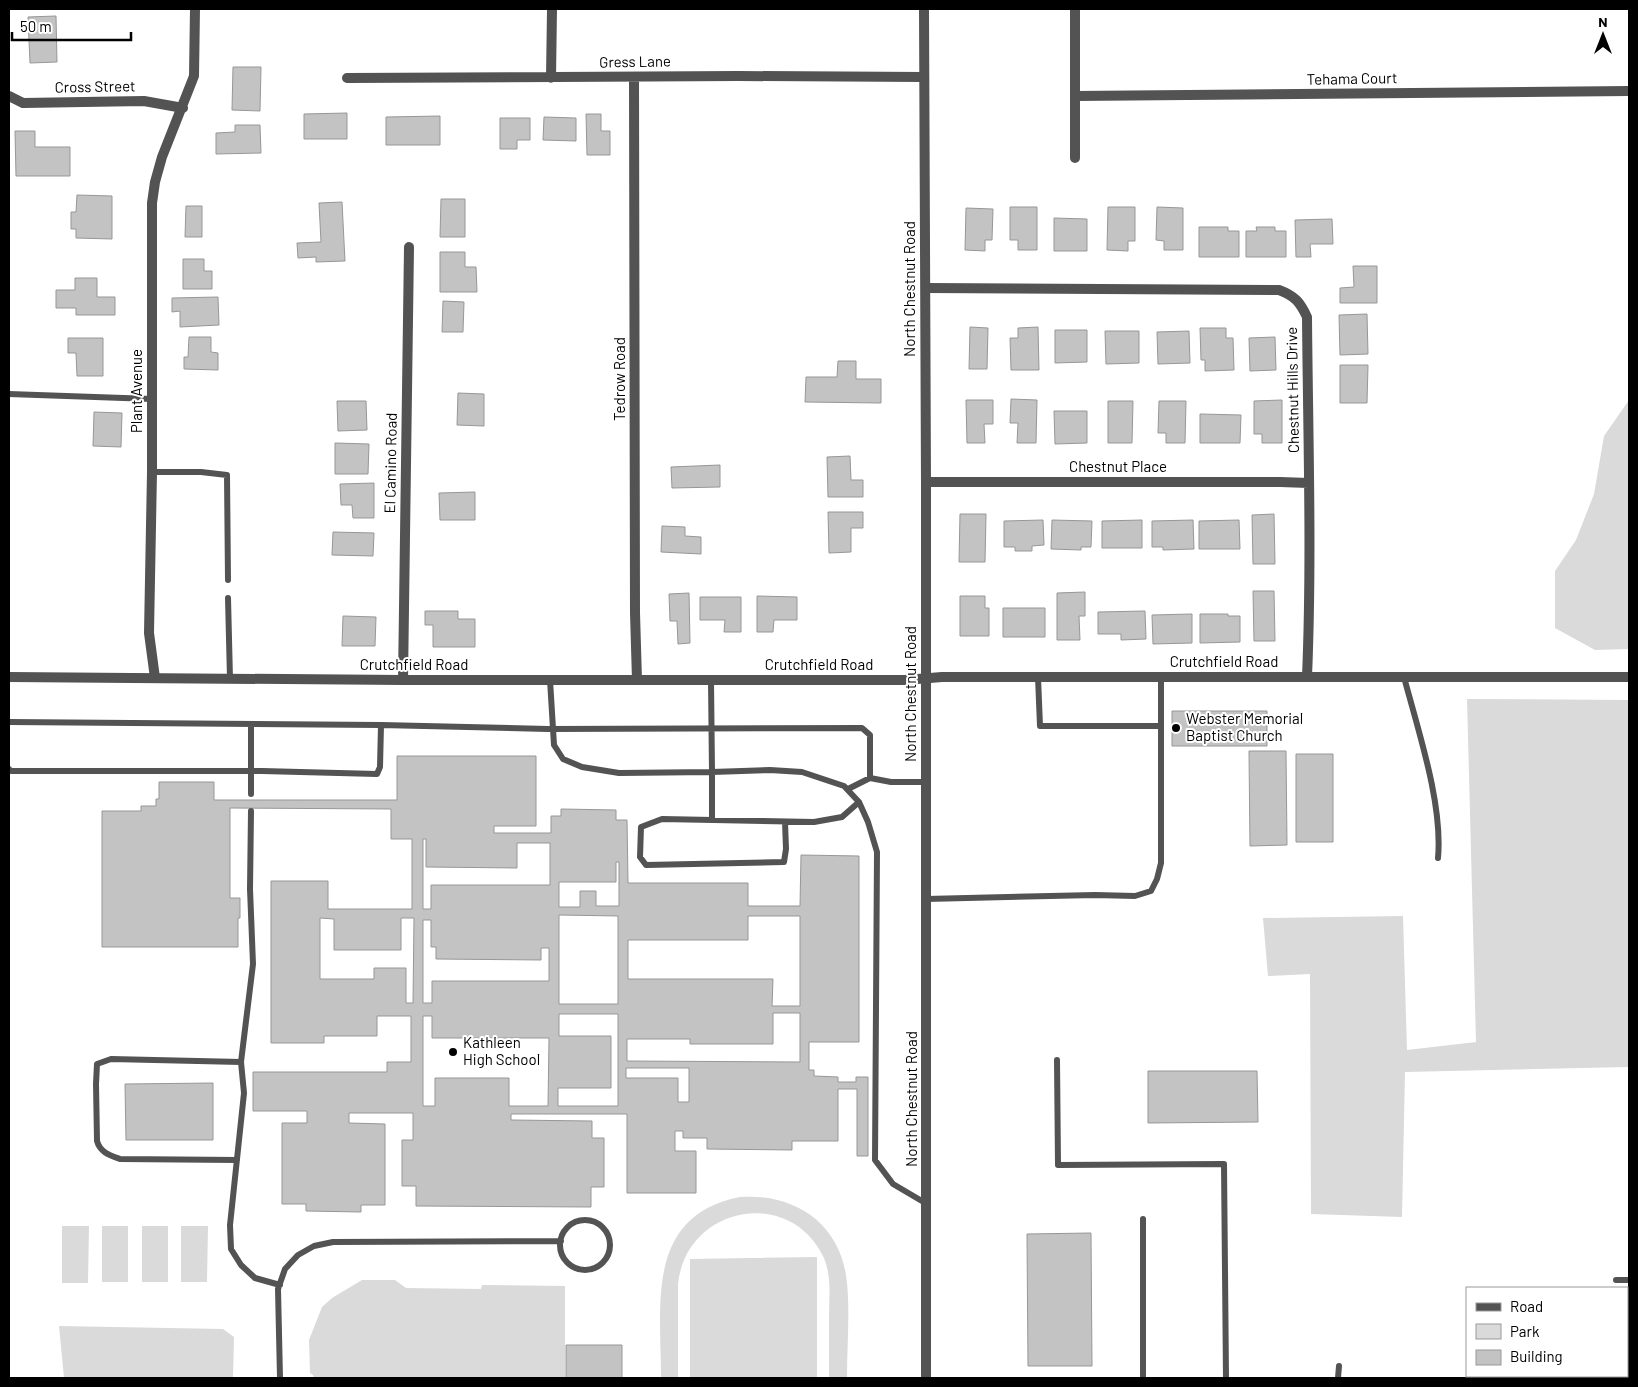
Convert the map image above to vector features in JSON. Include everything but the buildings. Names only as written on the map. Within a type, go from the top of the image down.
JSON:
[{"type":"street","name":"Plant Avenue","points":[[155,678],[149,633],[152,472],[152,203],[155,182],[162,157],[183,108],[194,76],[195,9]]},
{"type":"street","points":[[551,78],[552,9]]},
{"type":"street","name":"North Chestnut Road","points":[[924,9],[926,288],[926,1378]]},
{"type":"street","points":[[1075,9],[1075,158]]},
{"type":"street","name":"Tedrow Road","points":[[634,77],[635,593],[637,680]]},
{"type":"street","name":"Gress Lane","points":[[347,78],[924,77]]},
{"type":"street","name":"Tehama Court","points":[[1075,96],[1629,91]]},
{"type":"street","name":"Cross Street","points":[[9,96],[23,103],[144,101],[183,108]]},
{"type":"street","name":"El Camino Road","points":[[403,680],[409,247]]},
{"type":"street","name":"Chestnut Hills Drive","points":[[926,288],[1280,290],[1291,294],[1300,302],[1307,317],[1309,483],[1309,633],[1307,677]]},
{"type":"street","name":"Chestnut Place","points":[[926,482],[1309,483]]},
{"type":"street","name":"Crutchfield Road","points":[[9,677],[403,680],[711,680],[942,677],[1629,678]]},
{"type":"lane","points":[[9,394],[152,399]]},
{"type":"lane","points":[[152,472],[201,472],[226,475],[228,580]]},
{"type":"lane","points":[[228,598],[230,678]]},
{"type":"lane","points":[[1038,677],[1040,726],[1160,726]]},
{"type":"lane","points":[[926,899],[1095,895],[1135,896],[1151,891],[1157,879],[1161,863],[1160,677]]},
{"type":"lane","points":[[1404,677],[1434,799],[1439,842],[1438,858]]},
{"type":"lane","points":[[550,680],[554,745],[563,758],[582,768],[619,773],[770,770],[802,772],[848,789],[859,802],[868,822],[877,852],[875,1160],[893,1184],[927,1204]]},
{"type":"lane","points":[[711,680],[712,819]]},
{"type":"lane","points":[[9,722],[381,725],[553,729],[862,728],[870,735],[870,778]]},
{"type":"lane","points":[[250,724],[252,794]]},
{"type":"lane","points":[[9,769],[11,771],[252,771],[377,774],[380,768],[381,725]]},
{"type":"lane","points":[[848,789],[870,778],[891,782],[926,782]]},
{"type":"lane","points":[[785,822],[786,849],[784,862],[646,865],[640,857],[641,827],[662,819],[814,822],[842,817],[859,802]]},
{"type":"lane","points":[[252,811],[250,889],[253,964],[240,1062],[244,1092],[230,1225],[231,1249],[240,1265],[256,1278],[280,1285]]},
{"type":"lane","points":[[237,1160],[120,1159],[108,1154],[99,1148],[96,1141],[96,1084],[98,1064],[111,1059],[240,1062]]},
{"type":"lane","points":[[1057,1060],[1058,1165],[1224,1164],[1226,1378]]},
{"type":"lane","points":[[1142,1219],[1143,1378]]},
{"type":"lane","points":[[588,1221],[596,1223],[607,1234],[609,1250],[601,1264],[586,1270],[578,1269],[571,1266],[565,1260],[561,1253],[561,1241],[566,1229],[572,1224],[588,1221]]},
{"type":"lane","points":[[280,1378],[278,1289],[285,1269],[298,1255],[314,1246],[333,1242],[561,1241]]},
{"type":"lane","points":[[1616,1280],[1629,1280]]},
{"type":"lane","points":[[1338,1378],[1339,1366]]},
{"type":"green space","points":[[1629,400],[1629,649],[1595,650],[1555,628],[1555,571],[1576,540],[1594,494],[1604,436]]},
{"type":"green space","points":[[1467,699],[1629,700],[1629,1067],[1405,1072],[1402,1217],[1311,1214],[1310,974],[1268,976],[1263,918],[1403,916],[1407,1050],[1476,1042]]},
{"type":"green space","points":[[740,1197],[760,1197],[797,1207],[813,1217],[826,1229],[836,1245],[843,1262],[848,1295],[847,1378],[829,1378],[829,1286],[828,1271],[823,1256],[807,1234],[787,1220],[764,1214],[740,1215],[718,1223],[699,1237],[685,1258],[678,1284],[678,1378],[661,1378],[661,1293],[665,1267],[673,1243],[688,1223],[709,1207]]},
{"type":"green space","points":[[62,1226],[89,1226],[88,1283],[62,1283]]},
{"type":"green space","points":[[102,1226],[128,1226],[128,1282],[102,1282]]},
{"type":"green space","points":[[142,1226],[168,1226],[168,1282],[142,1282]]},
{"type":"green space","points":[[181,1226],[208,1226],[207,1282],[181,1282]]},
{"type":"green space","points":[[817,1257],[817,1378],[690,1378],[690,1259]]},
{"type":"green space","points":[[362,1280],[395,1280],[406,1288],[481,1289],[482,1285],[565,1286],[565,1378],[314,1378],[310,1373],[309,1340],[322,1307],[332,1298]]},
{"type":"green space","points":[[59,1326],[223,1329],[234,1337],[233,1378],[64,1378]]},
{"type":"place","name":"Webster Memorial Baptist Church","points":[[1176,728]]},
{"type":"place","name":"Kathleen High School","points":[[453,1052]]}]
